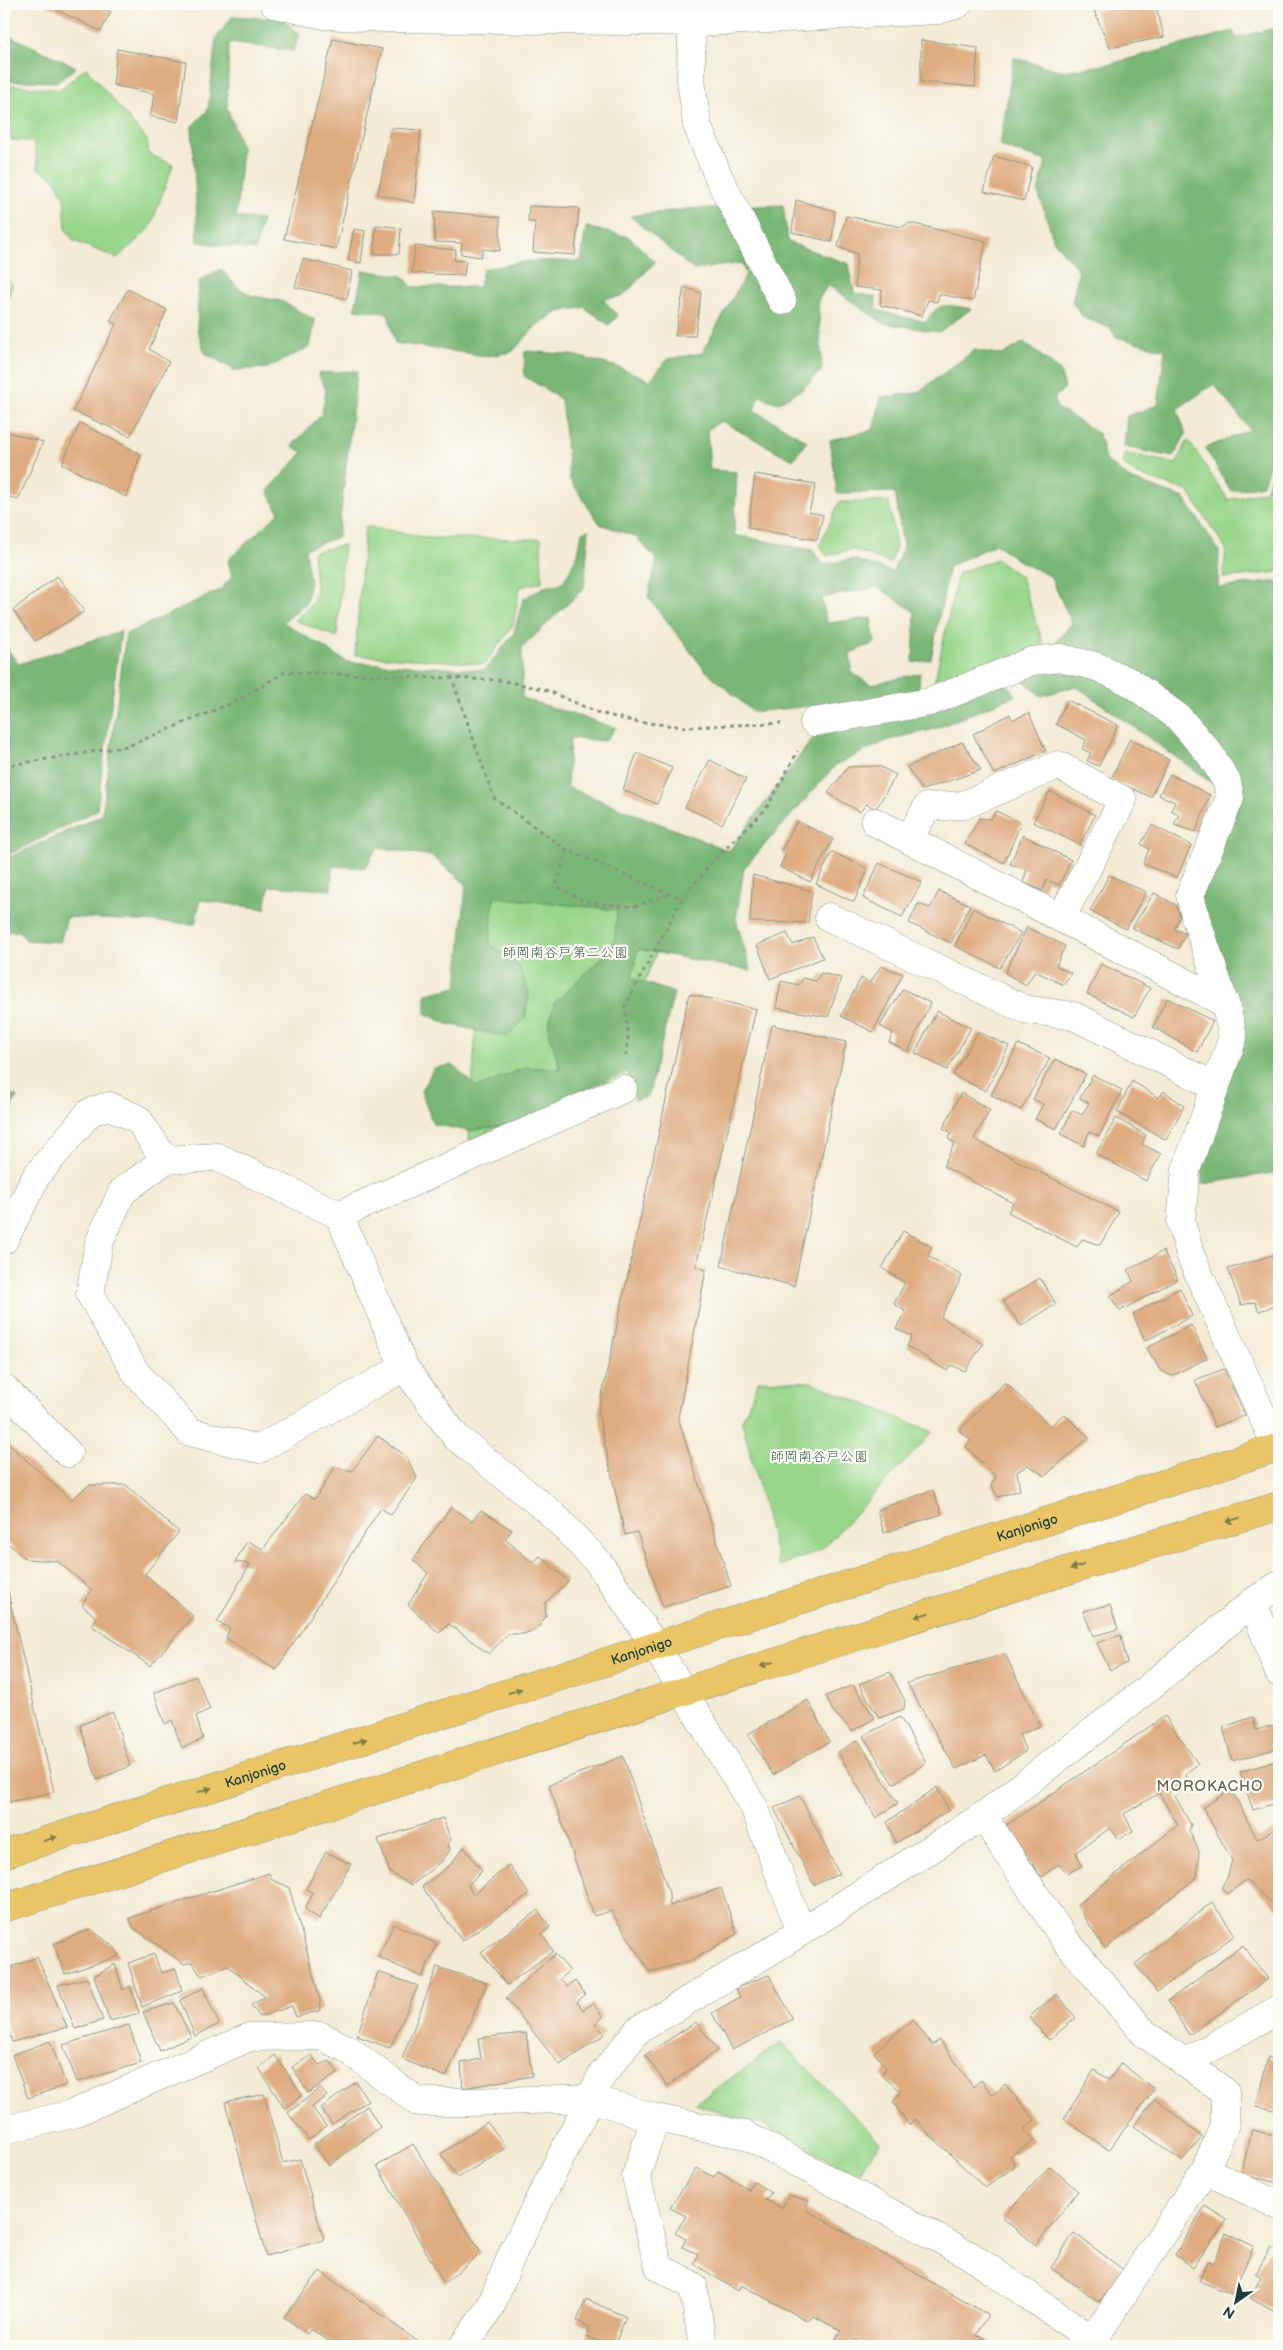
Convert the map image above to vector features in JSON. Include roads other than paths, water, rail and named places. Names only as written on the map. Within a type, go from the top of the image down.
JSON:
[{"type":"main road","name":"Kanjonigo","points":[[4,1854],[1278,1447]]},
{"type":"main road","points":[[4,1908],[369,1794],[681,1691],[1045,1576],[1279,1506]]},
{"type":"street","points":[[274,4],[324,15],[375,18],[705,16],[938,10],[958,4]]},
{"type":"street","points":[[705,16],[691,80],[697,125],[723,186],[782,300]]},
{"type":"street","points":[[814,722],[930,702],[1032,661],[1060,658],[1095,666],[1130,682],[1178,716],[1210,754],[1227,782],[1230,798],[1190,895],[1196,919],[1225,1003],[1233,1037],[1186,1170],[1180,1222],[1190,1257],[1278,1447]]},
{"type":"street","points":[[909,839],[927,807],[964,805],[1058,765],[1123,800],[1061,918]]},
{"type":"street","points":[[875,822],[1225,1003]]},
{"type":"street","points":[[829,917],[1024,1009],[1074,1016],[1215,1086]]},
{"type":"street","points":[[338,1215],[623,1089]]},
{"type":"street","points":[[4,1240],[37,1175],[90,1112],[109,1106],[138,1119],[165,1160]]},
{"type":"street","points":[[404,1368],[259,1449],[190,1432],[136,1373],[90,1294],[99,1243],[122,1192],[165,1160],[217,1157],[338,1215],[404,1368],[456,1437],[551,1513],[599,1564],[656,1647],[681,1691],[755,1809],[801,1932]]},
{"type":"street","points":[[4,1388],[68,1453]]},
{"type":"street","points":[[463,2346],[490,2308],[514,2250],[602,2075],[638,2030],[801,1932],[983,1816],[1123,1708],[1253,1602],[1279,1585]]},
{"type":"street","points":[[1253,1602],[1279,1673]]},
{"type":"street","points":[[4,2130],[72,2114],[250,2037],[321,2036],[349,2050],[418,2102],[590,2098],[655,2118],[746,2135],[971,2256],[1094,2343],[1206,2170],[1225,2124],[1225,2092],[1144,2033],[1065,1940],[983,1816]]},
{"type":"street","points":[[1184,2063],[1279,2008]]},
{"type":"street","points":[[655,2118],[636,2176],[659,2267],[693,2286],[703,2346]]},
{"type":"street","points":[[1206,2170],[1279,2206]]},
{"type":"district","name":"MOROKACHO","points":[[1210,1786]]},
{"type":"park label","name":"師岡南谷戸第二公園","points":[[565,952]]},
{"type":"park label","name":"師岡南谷戸公園","points":[[819,1456]]}]
